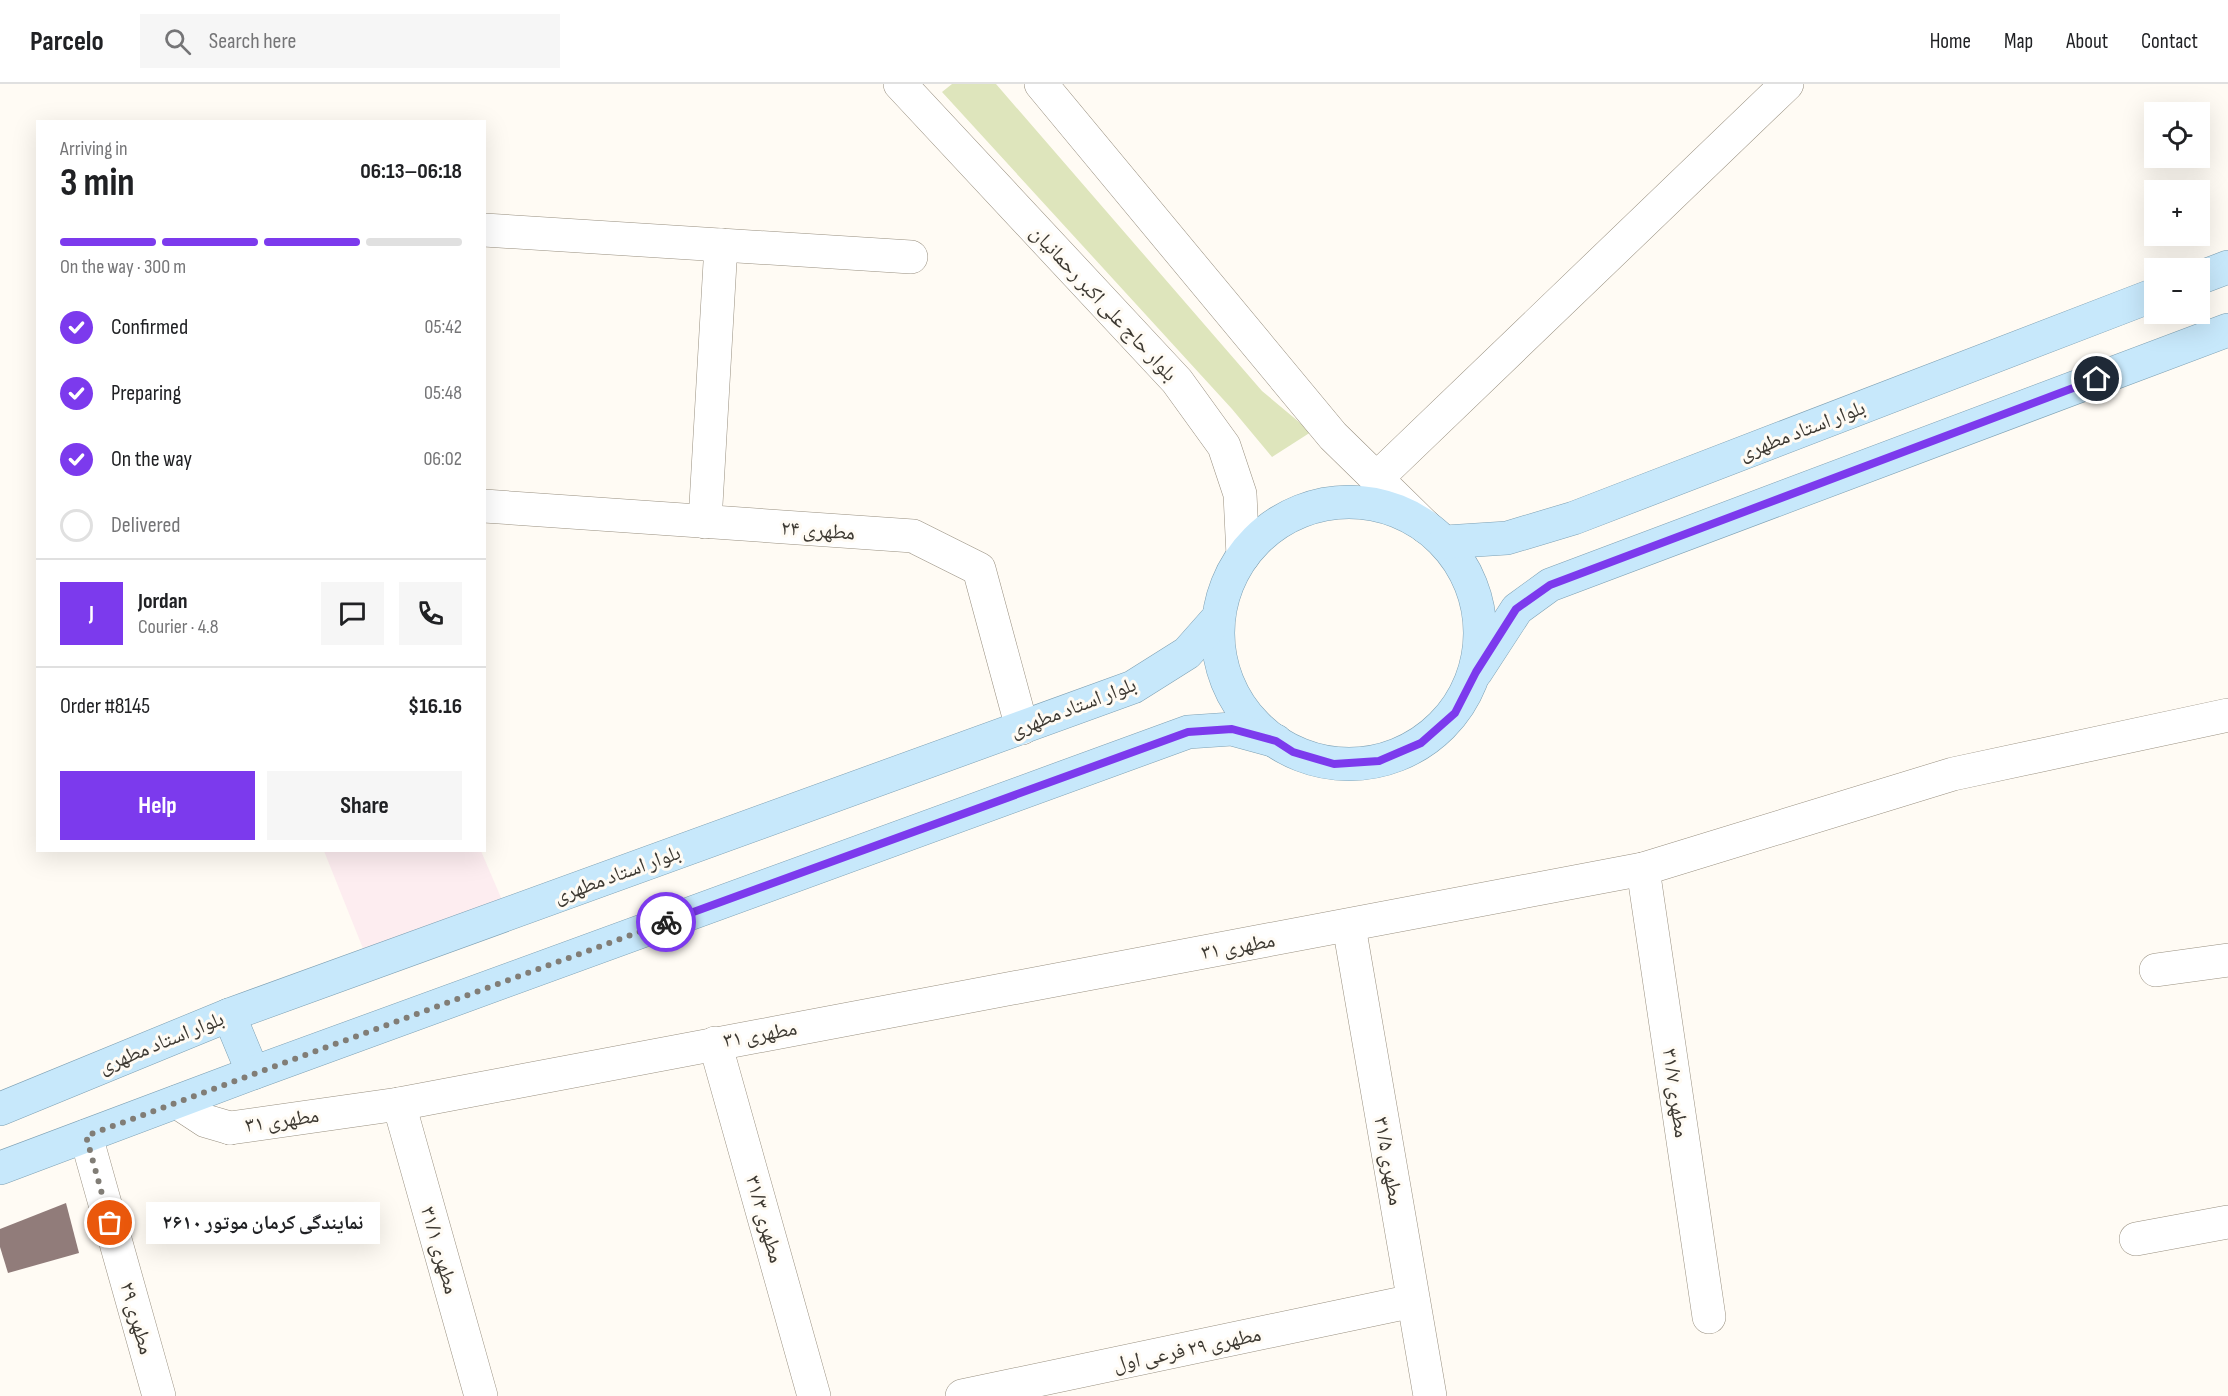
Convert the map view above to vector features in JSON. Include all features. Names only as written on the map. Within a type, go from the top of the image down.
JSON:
[{"type":"main road","points":[[2210,274],[2228,267]]},
{"type":"main road","name":"بلوار استاد مطهری","points":[[1435,534],[1507,538],[1574,518],[2144,299]]},
{"type":"main road","points":[[1476,672],[1482,627],[1472,583],[1435,534],[1412,516],[1372,502],[1330,502],[1290,515],[1256,539],[1231,573],[1218,618],[1218,656],[1232,695],[1258,728],[1293,752],[1334,764],[1379,761],[1421,743],[1455,713],[1476,672],[1516,609],[1550,585],[2228,330]]},
{"type":"main road","name":"بلوار استاد مطهری","points":[[0,1109],[229,1015],[1133,687],[1187,653],[1218,618]]},
{"type":"main road","points":[[0,1168],[253,1073],[1188,732],[1232,729],[1276,741]]},
{"type":"main road","points":[[229,1015],[253,1073]]},
{"type":"street","name":"بلوار حاج علی اکبر رحمانیان","points":[[900,84],[1184,391],[1224,446],[1240,494],[1243,556]]},
{"type":"street","points":[[1041,84],[1333,436],[1435,534]]},
{"type":"street","points":[[1377,478],[1782,85]]},
{"type":"street","points":[[486,230],[911,257]]},
{"type":"street","points":[[705,522],[722,245]]},
{"type":"street","name":"مطهری ۲۴","points":[[486,506],[913,536],[979,568],[1022,728]]},
{"type":"street","name":"مطهری ۳۱","points":[[177,1102],[206,1121],[230,1128],[399,1104],[1349,926],[1643,868],[1953,774],[2228,715]]},
{"type":"street","name":"مطهری ۳۱/۷","points":[[1643,868],[1709,1317]]},
{"type":"street","name":"مطهری ۳۱/۵","points":[[1349,926],[1430,1396]]},
{"type":"street","points":[[2156,970],[2228,960]]},
{"type":"street","name":"مطهری ۳۱/۳","points":[[715,1043],[814,1396]]},
{"type":"street","name":"مطهری ۳۱/۱","points":[[399,1104],[481,1396]]},
{"type":"street","name":"مطهری ۲۹","points":[[86,1136],[159,1396]]},
{"type":"street","points":[[2136,1239],[2228,1222]]},
{"type":"street","name":"مطهری ۲۹ فرعی اول","points":[[962,1396],[1413,1301]]},
{"type":"shaded area","points":[[324,852],[481,852],[502,900],[364,951]]},
{"type":"green space","points":[[952,84],[996,84],[1262,391],[1311,432],[1272,457],[1232,409],[942,92]]},
{"type":"building","points":[[66,1203],[79,1253],[8,1273],[0,1247],[0,1229]]},
{"type":"way so far","points":[[110,1223],[86,1136],[666,922]]},
{"type":"place","name":"نمایندگی کرمان موتور ۲۶۱۰","points":[[110,1223]]},
{"type":"route","points":[[666,922],[1188,732],[1232,729],[1276,741],[1293,752],[1334,764],[1379,761],[1421,743],[1455,713],[1476,672],[1516,609],[1550,585],[2097,379]]}]
